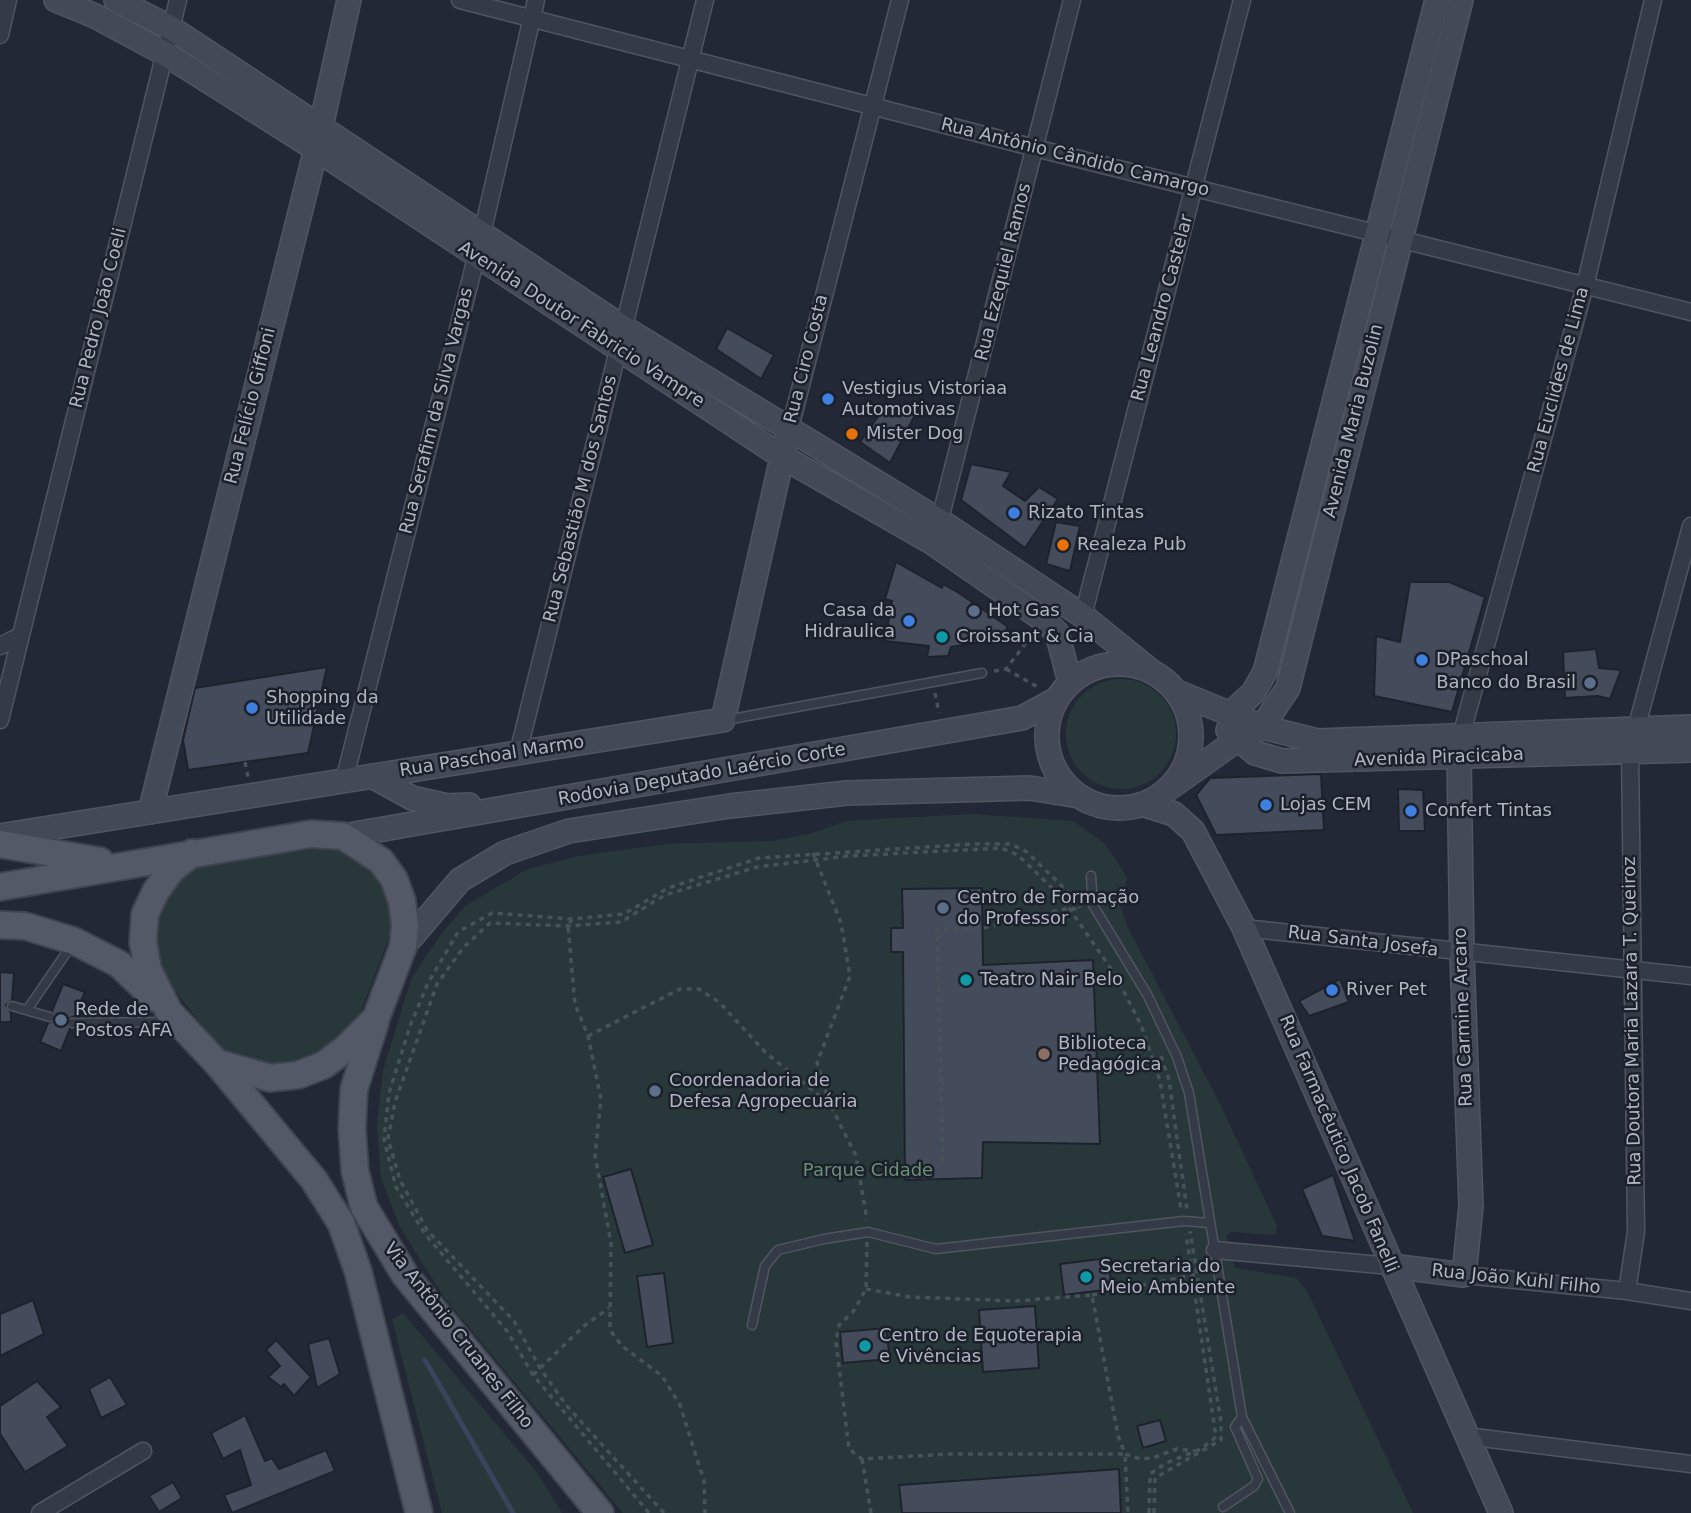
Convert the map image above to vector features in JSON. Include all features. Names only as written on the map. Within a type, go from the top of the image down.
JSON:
[{"type":"main road","name":"Avenida Doutor Fabricio Vampre","points":[[56,0],[95,16],[164,53],[316,149],[479,245]]},
{"type":"main road","name":"Avenida Doutor Fabricio Vampre","points":[[116,0],[171,28],[321,126],[479,245],[621,340],[781,456],[933,543],[1044,620],[1057,633],[1064,691]]},
{"type":"main road","name":"Rua Felício Giffoni","points":[[150,812],[316,149],[349,0]]},
{"type":"main road","name":"Avenida Maria Buzolin","points":[[1168,789],[1237,740],[1262,727],[1288,688],[1389,237],[1437,0]]},
{"type":"main road","name":"Avenida Maria Buzolin","points":[[1231,713],[1253,693],[1265,672],[1389,237],[1461,0]]},
{"type":"main road","name":"Avenida Doutor Fabricio Vampre","points":[[621,340],[789,432],[940,521],[1083,616],[1151,671]]},
{"type":"main road","name":"Rua Ciro Costa","points":[[723,720],[781,456],[789,432]]},
{"type":"main road","points":[[1109,664],[1130,664],[1151,671],[1177,692],[1187,710],[1192,731],[1190,752],[1182,772],[1168,789],[1142,804],[1121,808],[1099,805],[1079,796],[1063,781],[1052,762],[1047,741],[1049,719],[1064,691],[1088,670],[1109,664]]},
{"type":"main road","name":"Rodovia Deputado Laércio Corte","points":[[343,836],[1022,718],[1064,691]]},
{"type":"main road","name":"Avenida Piracicaba","points":[[1177,692],[1262,727],[1292,737],[1318,741],[1460,747],[1691,750]]},
{"type":"main road","name":"Avenida Piracicaba","points":[[1208,706],[1237,740],[1255,753],[1282,761],[1460,747],[1637,728],[1691,727]]},
{"type":"main road","name":"Rua Paschoal Marmo","points":[[0,836],[723,720]]},
{"type":"main road","name":"Rua Carmine Arcaro","points":[[1460,747],[1462,954],[1471,1206],[1464,1275]]},
{"type":"main road","points":[[372,776],[412,798],[447,806],[556,801]]},
{"type":"main road","name":"Rodovia Deputado Laércio Corte","points":[[403,947],[460,880],[505,853],[569,831],[730,806],[847,793],[1030,788],[1079,796]]},
{"type":"main road","name":"Rua Farmacêutico Jacob Fanelli","points":[[1142,804],[1174,814],[1193,831],[1244,928],[1501,1513]]},
{"type":"main road","points":[[0,887],[311,834],[343,836],[382,861],[394,879],[402,901],[405,925],[403,947]]},
{"type":"main road","points":[[0,844],[66,858],[130,864]]},
{"type":"main road","points":[[174,1017],[148,970],[143,942],[145,914],[171,870],[192,853]]},
{"type":"main road","points":[[0,925],[25,926],[74,942],[119,964],[174,1017]]},
{"type":"main road","name":"Via Antônio Cruanes Filho","points":[[403,947],[376,1018],[354,1089],[353,1143],[364,1207],[405,1275],[600,1513]]},
{"type":"main road","name":"Via Antônio Cruanes Filho","points":[[174,1017],[217,1063],[314,1180],[341,1223],[358,1271],[419,1513]]},
{"type":"main road","points":[[217,1063],[270,1078],[298,1075],[324,1065],[345,1049],[376,1018]]},
{"type":"main road","name":"Rua João Kuhl Filho","points":[[1391,1266],[1464,1275]]},
{"type":"street","points":[[0,35],[8,0]]},
{"type":"street","name":"Rua Pedro João Coeli","points":[[0,720],[178,0]]},
{"type":"street","name":"Rua Antônio Cândido Camargo","points":[[460,0],[1194,189],[1691,312]]},
{"type":"street","name":"Rua Serafim da Silva Vargas","points":[[344,781],[479,245],[536,0]]},
{"type":"street","name":"Rua Sebastião M dos Santos","points":[[518,753],[705,0]]},
{"type":"street","name":"Rua Ciro Costa","points":[[789,432],[900,0]]},
{"type":"street","name":"Rua Ezequiel Ramos","points":[[933,543],[1072,0]]},
{"type":"street","name":"Rua Leandro Castelar","points":[[1083,616],[1242,0]]},
{"type":"street","name":"Rua Euclides de Lima","points":[[1460,747],[1585,286],[1653,0]]},
{"type":"street","name":"Rua Doutora Maria Lazara T. Queiroz","points":[[1627,1291],[1636,1232],[1630,751],[1691,526]]},
{"type":"street","points":[[0,646],[20,636]]},
{"type":"street","name":"Rua Santa Josefa","points":[[1244,928],[1462,954],[1691,976]]},
{"type":"street","name":"Rua João Kuhl Filho","points":[[1215,1250],[1391,1266]]},
{"type":"street","name":"Rua João Kuhl Filho","points":[[1464,1275],[1627,1291],[1691,1301]]},
{"type":"street","points":[[1466,1436],[1691,1464]]},
{"type":"street","points":[[40,1513],[143,1451]]},
{"type":"lane","name":"Rua Paschoal Marmo","points":[[723,720],[982,673]]},
{"type":"lane","points":[[1091,876],[1093,905],[1148,996],[1177,1057],[1189,1093],[1242,1417],[1290,1513]]},
{"type":"lane","points":[[27,1010],[74,942]]},
{"type":"lane","points":[[12,1006],[50,1017]]},
{"type":"lane","points":[[72,1023],[174,1017]]},
{"type":"lane","points":[[752,1325],[765,1266],[778,1250],[867,1232],[936,1249],[1186,1221],[1209,1223]]},
{"type":"lane","points":[[1223,1507],[1254,1486],[1258,1479],[1236,1427],[1242,1417]]},
{"type":"path","points":[[1006,669],[1044,620]]},
{"type":"path","points":[[982,673],[1006,669],[1064,691]]},
{"type":"path","points":[[933,680],[942,730]]},
{"type":"path","points":[[649,1513],[533,1375],[507,1331],[425,1234],[396,1187],[384,1139],[389,1094],[410,1026],[428,983],[458,932],[492,913],[572,919],[624,914],[668,888],[759,858],[1012,844],[1027,852],[1071,895],[1082,911],[1069,908],[983,928],[937,929],[943,1161]]},
{"type":"path","points":[[664,1513],[566,1405],[540,1368],[514,1321],[427,1230],[400,1180],[388,1139],[395,1102],[437,984],[463,947],[490,923],[568,926],[621,922],[665,895],[757,867],[815,860],[1001,848],[1018,855],[1069,908],[1116,976],[1140,1025],[1160,1081],[1167,1136],[1198,1274],[1221,1422],[1221,1440],[1208,1451],[1154,1478],[1152,1513]]},
{"type":"path","points":[[813,853],[841,923],[850,976],[817,1062],[830,1104],[856,1156],[867,1232],[866,1289],[853,1312],[839,1325],[836,1342],[849,1449],[862,1459],[949,1454],[1125,1454],[1140,1459],[1153,1458],[1177,1449],[1208,1451]]},
{"type":"path","points":[[572,919],[568,926],[575,1004],[588,1036],[601,1099],[595,1156],[611,1243],[610,1330],[622,1346],[662,1376],[680,1405],[704,1481],[705,1513]]},
{"type":"path","points":[[588,1036],[680,989],[699,989],[719,1002],[766,1053],[830,1104]]},
{"type":"path","points":[[1152,1513],[1150,1474],[1166,1463],[1197,1451],[1216,1437],[1216,1421],[1192,1276],[1169,1080],[1158,1048]]},
{"type":"path","points":[[866,1289],[910,1297],[1016,1301],[1092,1295],[1198,1274]]},
{"type":"path","points":[[1092,1295],[1118,1436],[1125,1454],[1128,1513]]},
{"type":"path","points":[[533,1375],[584,1326],[609,1308]]},
{"type":"path","points":[[862,1459],[871,1513]]},
{"type":"green space","points":[[1121,679],[1142,683],[1160,695],[1172,713],[1176,734],[1172,755],[1160,773],[1142,785],[1121,789],[1100,785],[1082,773],[1070,755],[1066,734],[1070,713],[1082,695],[1100,683]]},
{"type":"green space","name":"Parque Cidade","points":[[972,814],[1073,821],[1104,843],[1122,869],[1127,879],[1119,903],[1127,926],[1220,1104],[1277,1226],[1275,1235],[1231,1232],[1226,1236],[1235,1268],[1296,1278],[1307,1291],[1413,1513],[623,1513],[443,1296],[400,1227],[381,1178],[377,1125],[383,1070],[412,977],[442,933],[465,906],[526,870],[578,856],[667,844],[772,841],[810,834],[846,821]]},
{"type":"green space","points":[[329,847],[356,855],[385,882],[394,925],[359,1016],[345,1037],[297,1067],[247,1062],[217,1045],[156,966],[152,942],[163,896],[178,879],[197,866]]},
{"type":"green space","points":[[403,1313],[538,1474],[562,1513],[442,1513],[392,1319]]},
{"type":"building","points":[[727,328],[774,355],[761,379],[716,349]]},
{"type":"building","points":[[882,411],[915,415],[890,463],[860,442]]},
{"type":"building","name":"Rizato Tintas","points":[[971,464],[1011,472],[1003,486],[1025,501],[1039,487],[1058,499],[1025,548],[961,500]]},
{"type":"building","name":"Realeza Pub","points":[[1056,522],[1080,526],[1070,571],[1046,564]]},
{"type":"building","points":[[896,562],[942,588],[943,584],[959,593],[1007,626],[1006,638],[951,647],[948,656],[927,657],[929,646],[885,641],[892,601],[885,599]]},
{"type":"building","name":"DPaschoal","points":[[1410,582],[1449,582],[1485,597],[1452,712],[1374,696],[1376,636],[1400,642]]},
{"type":"building","name":"Banco do Brasil","points":[[1596,649],[1599,668],[1621,670],[1610,699],[1598,696],[1565,698],[1563,652]]},
{"type":"building","name":"Shopping da Utilidade","points":[[327,667],[308,753],[188,770],[183,740],[195,688]]},
{"type":"building","name":"Lojas CEM","points":[[1321,774],[1324,830],[1216,835],[1196,795],[1210,778]]},
{"type":"building","name":"Confert Tintas","points":[[1398,789],[1423,790],[1425,831],[1399,831]]},
{"type":"building","points":[[982,888],[983,965],[1093,960],[1100,1144],[983,1142],[982,1178],[905,1180],[903,952],[891,952],[891,928],[903,928],[902,889]]},
{"type":"building","points":[[0,972],[14,973],[12,1000],[6,1005],[11,1013],[11,1022],[0,1022]]},
{"type":"building","name":"River Pet","points":[[1340,979],[1349,1002],[1309,1016],[1299,1001]]},
{"type":"building","name":"Rede de Postos AFA","points":[[63,984],[85,992],[75,1016],[66,1020],[70,1029],[61,1051],[40,1042],[48,1023],[56,1019],[52,1011]]},
{"type":"building","points":[[631,1169],[653,1245],[625,1253],[603,1177]]},
{"type":"building","points":[[1333,1175],[1355,1241],[1322,1236],[1302,1189]]},
{"type":"building","name":"Secretaria do Meio Ambiente","points":[[1108,1258],[1112,1289],[1064,1295],[1060,1264]]},
{"type":"building","points":[[664,1273],[673,1343],[647,1347],[637,1276]]},
{"type":"building","points":[[33,1300],[44,1334],[0,1356],[0,1314]]},
{"type":"building","points":[[1035,1306],[1039,1368],[983,1372],[979,1310]]},
{"type":"building","name":"Centro de Equoterapia e Vivências","points":[[886,1328],[890,1359],[843,1363],[840,1332]]},
{"type":"building","points":[[329,1338],[340,1374],[317,1388],[308,1344]]},
{"type":"building","points":[[276,1340],[311,1377],[294,1396],[284,1384],[281,1387],[268,1377],[280,1366],[266,1350]]},
{"type":"building","points":[[110,1377],[127,1405],[101,1418],[89,1389]]},
{"type":"building","points":[[37,1381],[61,1407],[47,1417],[68,1446],[25,1472],[0,1434],[0,1406]]},
{"type":"building","points":[[245,1415],[265,1461],[272,1458],[279,1469],[326,1450],[335,1471],[232,1513],[224,1495],[251,1485],[240,1450],[223,1459],[211,1433]]},
{"type":"building","points":[[1160,1420],[1166,1441],[1143,1448],[1137,1426]]},
{"type":"building","points":[[1119,1469],[1121,1513],[902,1513],[899,1485]]},
{"type":"building","points":[[173,1482],[182,1498],[159,1512],[149,1496]]},
{"type":"waterway","points":[[425,1360],[513,1513]]},
{"type":"place","name":"Vestigius Vistoriaa Automotivas","points":[[828,399]]},
{"type":"place","name":"Mister Dog","points":[[852,434]]},
{"type":"place","name":"Rizato Tintas","points":[[1014,513]]},
{"type":"place","name":"Realeza Pub","points":[[1063,545]]},
{"type":"place","name":"Hot Gas","points":[[974,611]]},
{"type":"place","name":"Casa da Hidraulica","points":[[909,621]]},
{"type":"place","name":"Croissant & Cia","points":[[942,637]]},
{"type":"place","name":"DPaschoal","points":[[1422,660]]},
{"type":"place","name":"Banco do Brasil","points":[[1590,683]]},
{"type":"place","name":"Shopping da Utilidade","points":[[252,708]]},
{"type":"place","name":"Lojas CEM","points":[[1266,805]]},
{"type":"place","name":"Confert Tintas","points":[[1411,811]]},
{"type":"place","name":"Centro de Formação do Professor","points":[[943,908]]},
{"type":"place","name":"Teatro Nair Belo","points":[[966,980]]},
{"type":"place","name":"River Pet","points":[[1332,990]]},
{"type":"place","name":"Rede de Postos AFA","points":[[61,1020]]},
{"type":"place","name":"Biblioteca Pedagógica","points":[[1044,1054]]},
{"type":"place","name":"Coordenadoria de Defesa Agropecuária","points":[[655,1091]]},
{"type":"place","name":"Secretaria do Meio Ambiente","points":[[1086,1277]]},
{"type":"place","name":"Centro de Equoterapia e Vivências","points":[[865,1346]]}]
